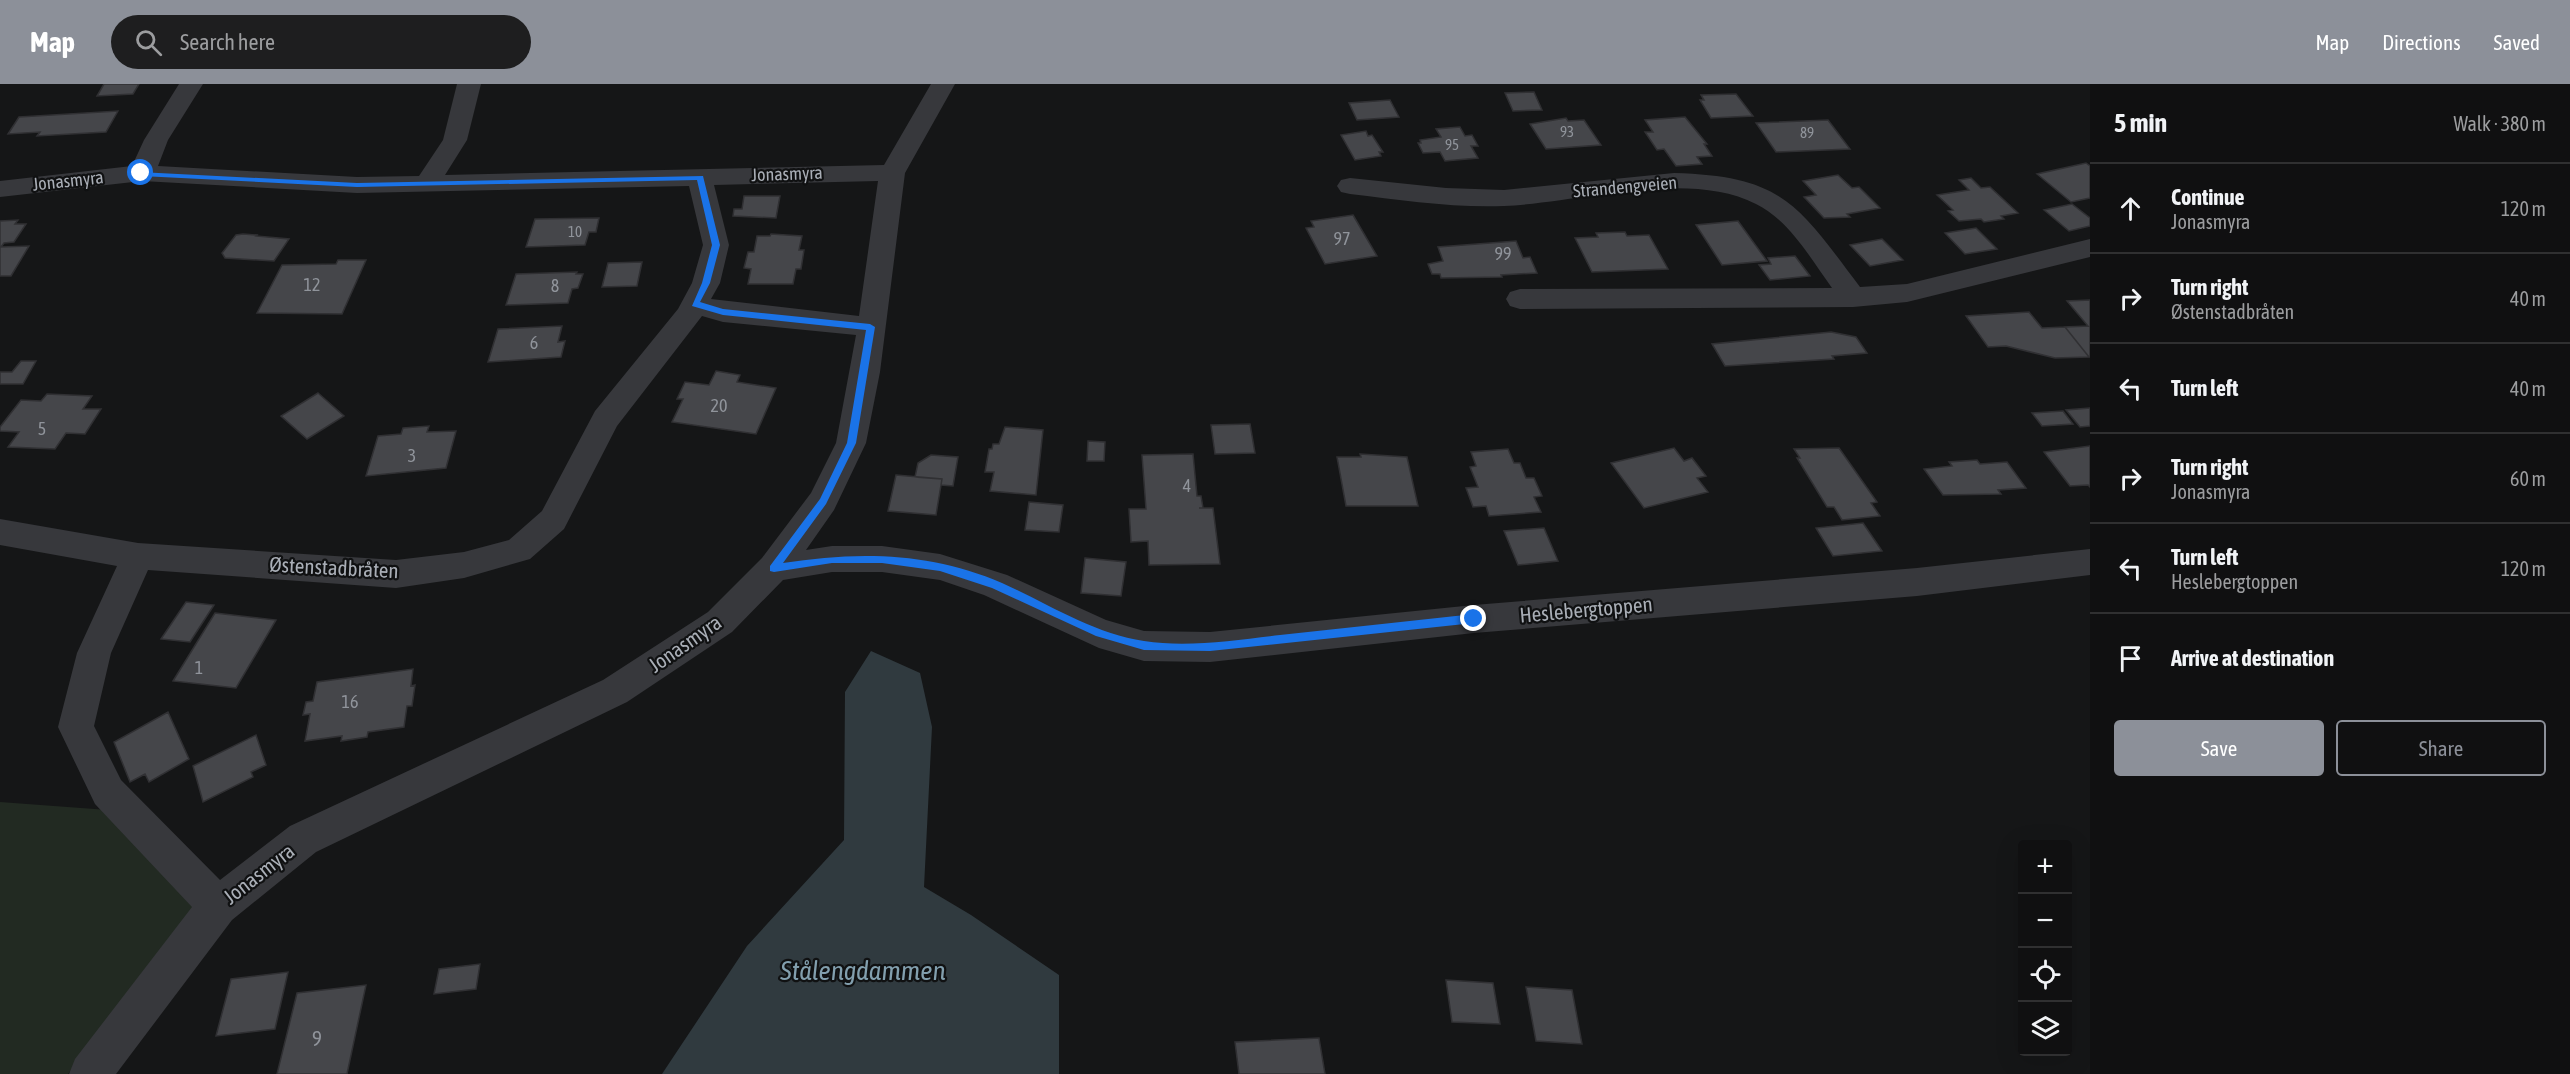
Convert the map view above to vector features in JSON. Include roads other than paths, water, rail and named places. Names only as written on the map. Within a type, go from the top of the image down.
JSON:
[{"type":"street","points":[[141,173],[156,140],[190,84]]},
{"type":"street","points":[[427,183],[454,140],[469,84]]},
{"type":"street","name":"Jonasmyra","points":[[90,1074],[152,989],[218,906],[303,839],[407,788],[615,692],[720,622],[774,568],[823,501],[851,443],[892,173],[943,84]]},
{"type":"street","name":"Jonasmyra","points":[[0,189],[141,173],[357,185],[892,173]]},
{"type":"street","name":"Østenstadbråten","points":[[0,532],[138,556],[396,574],[464,565],[519,550],[553,520],[606,419],[695,304],[706,283],[716,245],[700,178]]},
{"type":"street","name":"Strandengveien","points":[[1350,186],[1442,198],[1506,198],[1685,181],[1734,187],[1766,198],[1794,222],[1853,297]]},
{"type":"street","points":[[1520,299],[1853,297],[1907,293],[2090,248]]},
{"type":"street","points":[[695,304],[723,312],[870,327]]},
{"type":"street","name":"Jonasmyra","points":[[138,556],[94,653],[76,727],[108,792],[218,906]]},
{"type":"street","name":"Heslebergtoppen","points":[[774,568],[832,559],[882,560],[940,567],[995,585],[1099,633],[1144,646],[1210,647],[1474,619],[1917,582],[2090,562]]},
{"type":"water","name":"Stålengdammen","points":[[871,651],[920,673],[932,727],[924,887],[971,915],[1059,975],[1059,1074],[662,1074],[747,946],[844,840],[845,692]]}]
